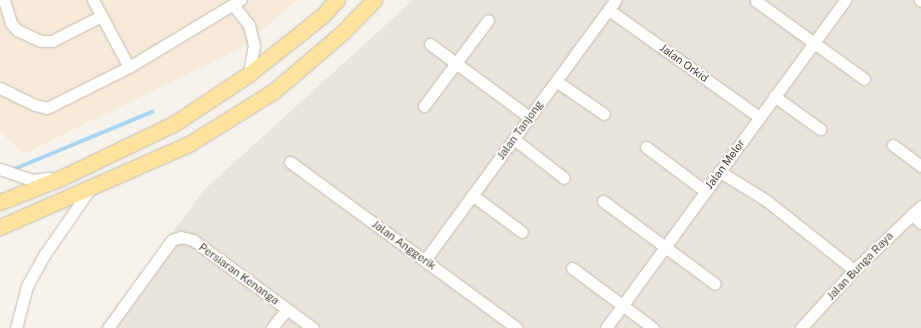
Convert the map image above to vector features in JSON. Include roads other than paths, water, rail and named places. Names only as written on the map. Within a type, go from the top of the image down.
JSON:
[{"type":"main road","points":[[0,202],[63,177],[175,123],[249,74],[322,16],[337,0]]},
{"type":"main road","points":[[0,227],[188,144],[274,91],[343,32],[374,0]]},
{"type":"street","points":[[4,0],[11,23],[17,30],[40,41],[52,41],[101,16]]},
{"type":"street","points":[[92,0],[129,67]]},
{"type":"street","name":"Jalan Tanjong","points":[[425,260],[615,0]]},
{"type":"street","name":"Jalan Melor","points":[[606,328],[705,190],[845,0]]},
{"type":"street","points":[[756,1],[864,79]]},
{"type":"street","points":[[0,88],[35,105],[47,108],[129,67],[237,3],[249,25],[254,45],[249,74]]},
{"type":"street","name":"Jalan Orkid","points":[[609,10],[759,117]]},
{"type":"street","points":[[424,106],[455,62],[488,20]]},
{"type":"street","points":[[430,44],[529,117]]},
{"type":"street","points":[[556,80],[604,114]]},
{"type":"street","points":[[774,96],[820,129]]},
{"type":"street","points":[[514,139],[564,178]]},
{"type":"street","points":[[893,144],[921,166]]},
{"type":"street","points":[[646,147],[705,190]]},
{"type":"street","name":"Jalan Anggerik","points":[[290,162],[517,328]]},
{"type":"street","points":[[0,169],[32,180],[63,177]]},
{"type":"street","points":[[720,171],[767,201],[854,270]]},
{"type":"street","points":[[16,328],[27,286],[45,254],[92,187]]},
{"type":"street","points":[[472,195],[522,232]]},
{"type":"street","points":[[603,201],[714,284]]},
{"type":"street","name":"Jalan Bunga Raya","points":[[801,328],[854,270],[921,206]]},
{"type":"street","points":[[912,214],[921,223]]},
{"type":"street","name":"Persiaran Kenanga","points":[[108,328],[172,240],[181,237],[193,240],[313,328]]},
{"type":"street","points":[[572,268],[653,328]]},
{"type":"street","points":[[272,328],[287,309]]},
{"type":"waterway","points":[[12,170],[152,112]]}]
